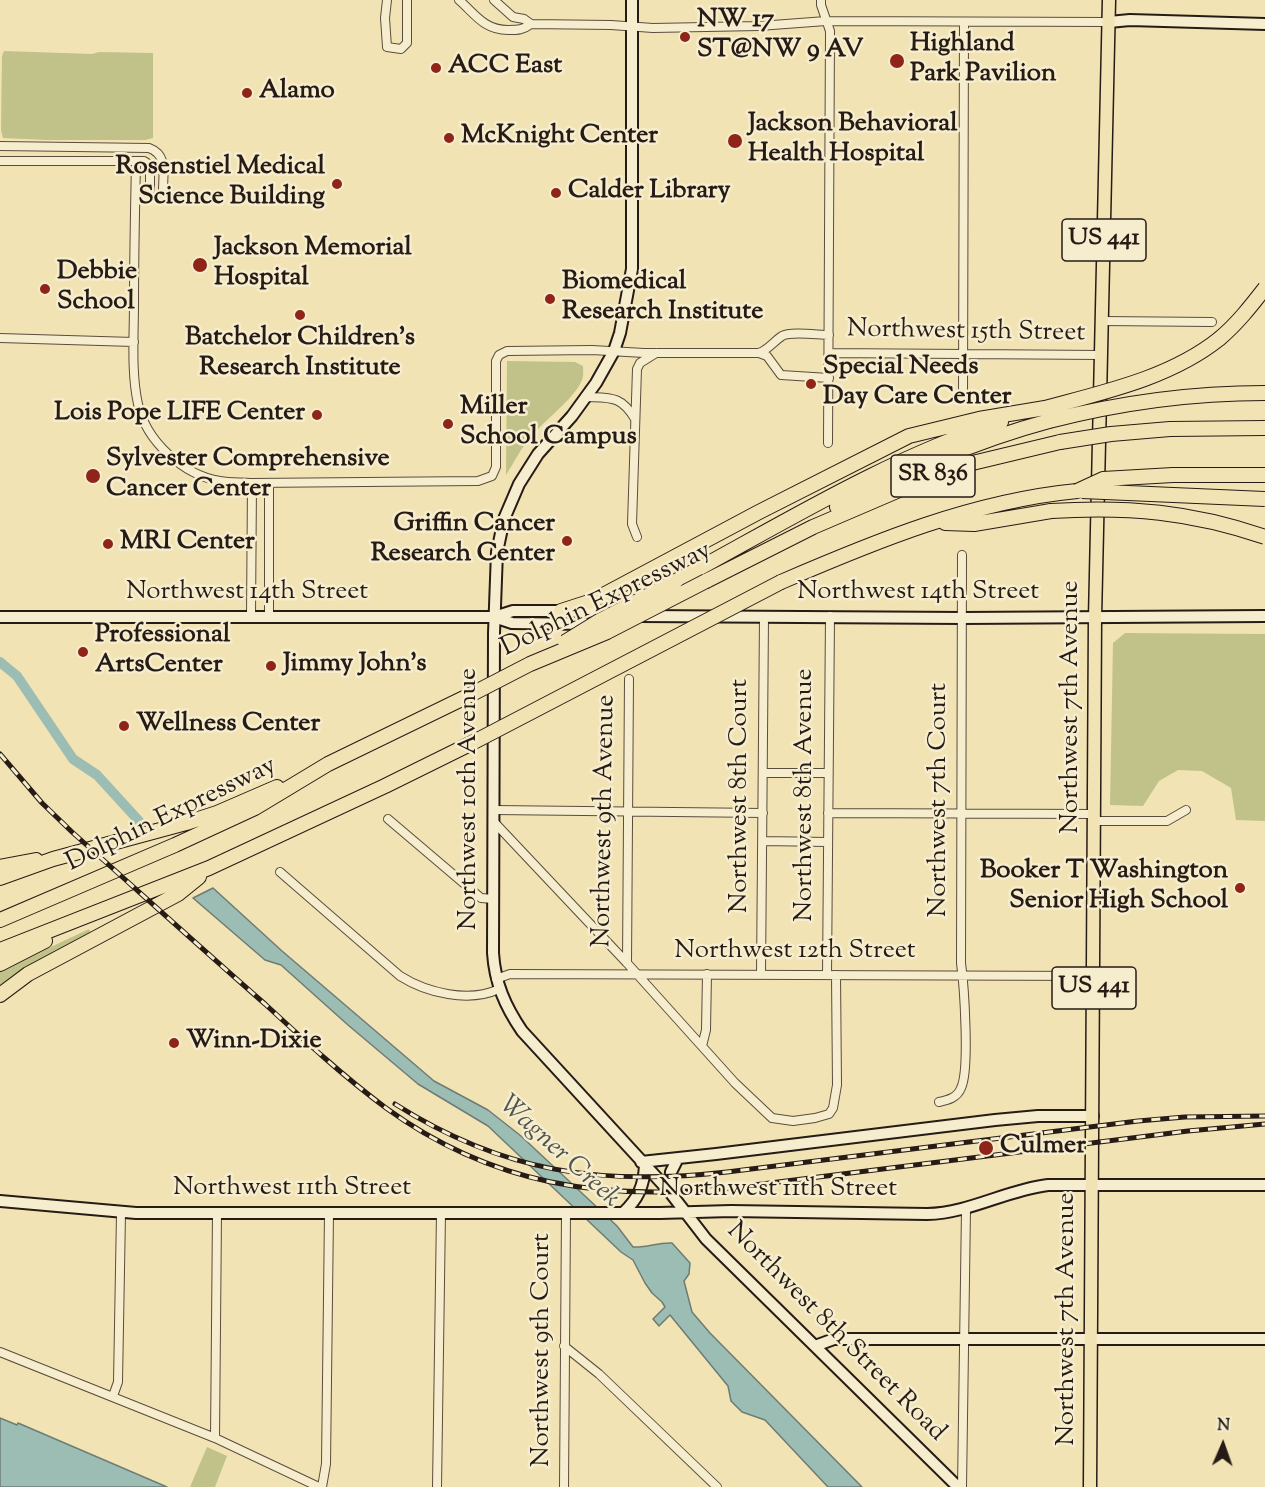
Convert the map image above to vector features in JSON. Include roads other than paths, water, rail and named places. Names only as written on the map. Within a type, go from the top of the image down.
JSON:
[{"type":"highway","points":[[813,527],[826,513],[930,462],[1047,414],[1142,380],[1184,361],[1219,339],[1245,314],[1265,288]]},
{"type":"highway","points":[[561,611],[598,598],[759,512],[909,436],[979,419],[1047,414],[1165,399],[1265,393]]},
{"type":"highway","points":[[530,664],[599,621],[894,464],[960,436],[1047,414]]},
{"type":"highway","name":"Dolphin Expressway","points":[[0,920],[255,808],[328,764],[530,664],[607,632],[813,527],[925,479],[964,465],[1060,442],[1111,434],[1170,429],[1265,428]]},
{"type":"highway","points":[[1077,491],[1103,479],[1265,476]]},
{"type":"highway","points":[[0,950],[112,908],[209,868],[376,790],[468,745],[781,582],[873,542],[980,508],[1050,493],[1114,491],[1265,499]]},
{"type":"highway","points":[[933,522],[974,524],[1051,511],[1105,508],[1179,514],[1224,524],[1265,537]]},
{"type":"highway","points":[[0,878],[53,859],[217,813],[328,764]]},
{"type":"highway","points":[[0,867],[18,862],[53,859]]},
{"type":"highway","points":[[0,995],[23,977],[178,894],[209,868]]},
{"type":"highway","points":[[0,964],[112,908]]},
{"type":"main road","name":"Northwest 7th Avenue","points":[[1090,1487],[1095,618],[1109,0]]},
{"type":"street","points":[[387,0],[385,18],[387,46],[401,49],[407,44],[407,0]]},
{"type":"street","points":[[459,0],[483,23],[498,29],[524,30],[531,24]]},
{"type":"street","points":[[470,0],[472,12]]},
{"type":"street","points":[[494,0],[513,17],[524,19],[531,24],[653,28],[759,26],[826,21],[1109,22],[1130,20],[1265,24]]},
{"type":"street","points":[[632,0],[632,269],[614,351],[585,397],[619,400],[626,405],[635,419]]},
{"type":"street","points":[[821,0],[830,31],[828,443]]},
{"type":"street","points":[[963,396],[964,22]]},
{"type":"street","points":[[0,146],[149,148],[159,153],[162,158],[163,190]]},
{"type":"street","points":[[0,161],[144,161],[150,165],[150,189]]},
{"type":"street","points":[[136,162],[134,342],[138,403],[146,425],[158,443],[176,461],[196,473],[221,481],[252,483],[472,482],[492,476],[496,467],[496,361],[499,355],[512,350],[759,353]]},
{"type":"street","name":"Northwest 15th Street","points":[[1102,321],[1212,322]]},
{"type":"street","name":"Northwest 15th Street","points":[[759,353],[768,350],[778,339],[787,334],[829,336]]},
{"type":"street","points":[[0,338],[134,342]]},
{"type":"street","name":"Northwest 15th Street","points":[[829,352],[1101,355]]},
{"type":"street","points":[[637,537],[632,524],[637,369],[640,363],[657,353]]},
{"type":"street","name":"Northwest 15th Street","points":[[759,353],[767,356],[781,375],[829,378]]},
{"type":"street","name":"Northwest 10th Avenue","points":[[497,984],[493,953],[494,617],[496,566],[500,537],[512,499],[528,469],[585,397]]},
{"type":"street","points":[[251,616],[252,483]]},
{"type":"street","points":[[269,483],[269,616]]},
{"type":"street","name":"Northwest 7th Court","points":[[939,1102],[951,1099],[958,1094],[964,1079],[965,989],[961,963],[962,555]]},
{"type":"street","name":"Northwest 14th Street","points":[[0,617],[494,617],[513,611],[590,611],[607,615],[764,617],[1265,616]]},
{"type":"street","name":"Northwest 14th Street","points":[[494,617],[512,623],[589,624],[607,615]]},
{"type":"street","name":"Northwest 8th Avenue","points":[[702,1046],[772,1118],[793,1121],[815,1118],[829,1114],[833,1108],[836,1100],[827,842],[830,616]]},
{"type":"street","name":"Northwest 8th Court","points":[[762,975],[764,617]]},
{"type":"street","name":"Northwest 9th Avenue","points":[[627,963],[630,679]]},
{"type":"street","points":[[763,772],[828,774]]},
{"type":"street","points":[[494,810],[763,813]]},
{"type":"street","points":[[828,813],[962,813],[1167,821],[1186,810]]},
{"type":"street","points":[[388,819],[481,898],[494,899]]},
{"type":"street","points":[[494,822],[638,974],[702,1046]]},
{"type":"street","points":[[763,841],[827,842]]},
{"type":"street","name":"Northwest 12th Street","points":[[280,872],[400,976],[411,983],[448,993],[483,994],[510,974],[1094,976]]},
{"type":"street","points":[[702,1046],[706,1030],[707,974]]},
{"type":"street","name":"Northwest 8th Street Road","points":[[497,984],[510,1013],[522,1031],[669,1191],[706,1239],[960,1487]]},
{"type":"street","points":[[623,1213],[640,1191],[643,1163],[995,1120],[1038,1116],[1093,1116]]},
{"type":"street","points":[[669,1191],[671,1173],[678,1158]]},
{"type":"street","name":"Northwest 11th Street","points":[[0,1201],[121,1213],[731,1211],[916,1214],[946,1213],[966,1209],[1028,1188],[1048,1185],[1265,1185]]},
{"type":"street","points":[[960,1487],[966,1209]]},
{"type":"street","points":[[113,1396],[118,1382],[121,1213]]},
{"type":"street","points":[[215,1438],[217,1213]]},
{"type":"street","points":[[0,1352],[215,1438],[321,1487],[326,1464],[329,1213]]},
{"type":"street","points":[[437,1487],[441,1213]]},
{"type":"street","name":"Northwest 9th Court","points":[[564,1487],[564,1346],[570,1213]]},
{"type":"street","points":[[815,1346],[834,1339],[1265,1339]]},
{"type":"street","points":[[564,1346],[599,1374],[717,1487]]},
{"type":"water","name":"Wagner Creek","points":[[213,888],[282,951],[434,1081],[488,1110],[521,1136],[617,1226],[633,1247],[672,1243],[690,1263],[689,1274],[684,1281],[692,1312],[862,1487],[828,1487],[765,1420],[742,1412],[731,1401],[728,1386],[670,1315],[659,1326],[653,1319],[665,1307],[645,1283],[633,1260],[621,1252],[488,1126],[418,1084],[281,965],[265,960],[193,898]]},
{"type":"water","points":[[0,1418],[17,1425],[18,1423],[167,1487],[0,1487]]},
{"type":"waterway","name":"Wagner Creek","points":[[0,662],[17,676],[73,759],[97,775],[139,821]]},
{"type":"railway","points":[[0,754],[42,803],[72,832],[354,1083],[386,1108],[426,1134],[466,1155],[508,1171],[550,1182],[593,1189],[637,1192],[683,1191],[730,1188],[1188,1131],[1265,1124]]},
{"type":"railway","points":[[395,1104],[475,1146],[515,1160],[595,1175],[637,1177],[727,1172],[1138,1121],[1185,1117],[1265,1116]]},
{"type":"place","name":"NW 17 ST@NW 9 AV","points":[[685,37]]},
{"type":"place","name":"Highland Park Pavilion","points":[[897,61]]},
{"type":"place","name":"ACC East","points":[[436,68]]},
{"type":"place","name":"Alamo","points":[[247,93]]},
{"type":"place","name":"McKnight Center","points":[[449,138]]},
{"type":"place","name":"Jackson Behavioral Health Hospital","points":[[735,141]]},
{"type":"place","name":"Rosenstiel Medical Science Building","points":[[337,184]]},
{"type":"place","name":"Calder Library","points":[[556,193]]},
{"type":"place","name":"Jackson Memorial Hospital","points":[[200,265]]},
{"type":"place","name":"Debbie School","points":[[45,289]]},
{"type":"place","name":"Biomedical Research Institute","points":[[550,299]]},
{"type":"place","name":"Batchelor Children’s Research Institute","points":[[300,315]]},
{"type":"place","name":"Special Needs Day Care Center","points":[[811,384]]},
{"type":"place","name":"Lois Pope LIFE Center","points":[[317,415]]},
{"type":"place","name":"Miller School Campus","points":[[448,424]]},
{"type":"place","name":"Sylvester Comprehensive Cancer Center","points":[[93,476]]},
{"type":"place","name":"Griffin Cancer Research Center","points":[[567,541]]},
{"type":"place","name":"MRI Center","points":[[108,544]]},
{"type":"place","name":"Professional ArtsCenter","points":[[83,652]]},
{"type":"place","name":"Jimmy John's","points":[[271,666]]},
{"type":"place","name":"Wellness Center","points":[[124,726]]},
{"type":"place","name":"Booker T Washington Senior High School","points":[[1240,888]]},
{"type":"place","name":"Winn-Dixie","points":[[174,1043]]},
{"type":"place","name":"Culmer","points":[[986,1148]]}]
